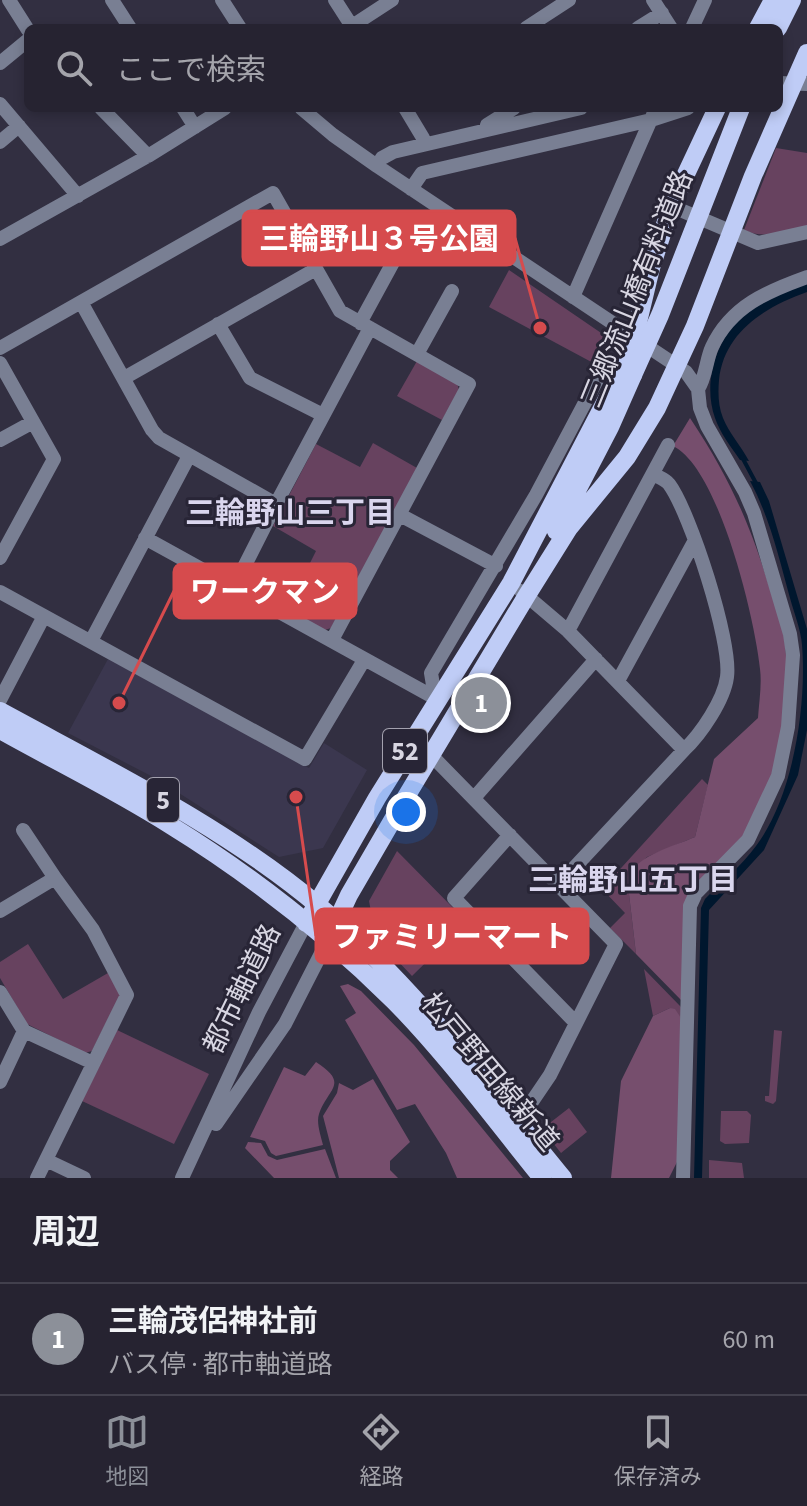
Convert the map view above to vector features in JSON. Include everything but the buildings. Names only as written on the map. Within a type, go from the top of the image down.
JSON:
[{"type":"main road","points":[[760,24],[773,0]]},
{"type":"main road","points":[[780,24],[792,0]]},
{"type":"main road","points":[[783,108],[807,53]]},
{"type":"main road","points":[[511,583],[611,391],[634,339],[671,206],[715,112]]},
{"type":"main road","name":"三郷流山橋有料道路","points":[[527,595],[546,549],[610,427],[660,315],[739,112]]},
{"type":"main road","points":[[527,595],[569,528],[637,443],[657,408],[781,112]]},
{"type":"main road","name":"三郷流山橋有料道路","points":[[511,583],[540,547],[578,489]]},
{"type":"main road","name":"都市軸道路","points":[[306,923],[435,692],[511,583]]},
{"type":"main road","name":"都市軸道路","points":[[328,940],[431,755],[527,595]]},
{"type":"main road","name":"松戸野田線新道","points":[[0,711],[202,823],[317,904],[425,1009],[563,1178]]},
{"type":"main road","name":"松戸野田線新道","points":[[1,733],[169,824],[226,862],[328,940],[395,1002],[428,1038],[542,1178]]},
{"type":"street","points":[[9,0],[24,24]]},
{"type":"street","points":[[112,0],[127,24]]},
{"type":"street","points":[[222,0],[237,24]]},
{"type":"street","points":[[335,0],[349,24]]},
{"type":"street","points":[[356,24],[392,0]]},
{"type":"street","points":[[532,24],[569,0]]},
{"type":"street","points":[[653,0],[669,24]]},
{"type":"street","points":[[694,24],[705,0]]},
{"type":"street","points":[[644,24],[662,13]]},
{"type":"street","points":[[0,63],[24,43]]},
{"type":"street","points":[[0,104],[78,196]]},
{"type":"street","points":[[105,112],[148,156]]},
{"type":"street","points":[[186,112],[195,127]]},
{"type":"street","points":[[0,239],[148,156],[219,112]]},
{"type":"street","points":[[306,112],[377,166],[686,372],[698,389]]},
{"type":"street","points":[[407,112],[424,144]]},
{"type":"street","points":[[477,132],[508,112]]},
{"type":"street","points":[[377,166],[382,158],[393,152],[564,112]]},
{"type":"street","points":[[411,189],[422,173],[654,114]]},
{"type":"street","points":[[573,297],[654,114]]},
{"type":"street","points":[[0,142],[19,126]]},
{"type":"street","points":[[0,348],[273,193],[340,311],[469,384],[332,640]]},
{"type":"street","points":[[671,206],[758,243],[807,232]]},
{"type":"street","points":[[234,587],[323,415],[396,257]]},
{"type":"street","points":[[124,378],[316,269]]},
{"type":"street","points":[[683,1178],[690,906],[696,893],[748,840],[768,801],[778,776],[788,727],[793,655],[764,541],[745,492],[707,426],[700,408],[698,389],[719,333],[736,313],[775,288],[807,277]]},
{"type":"street","points":[[417,354],[452,291]]},
{"type":"street","points":[[81,302],[159,438],[276,504]]},
{"type":"street","points":[[218,324],[250,378],[323,415]]},
{"type":"street","points":[[0,363],[54,459],[0,558]]},
{"type":"street","points":[[435,692],[431,673],[496,566],[598,378]]},
{"type":"street","points":[[0,440],[33,422]]},
{"type":"street","points":[[568,631],[668,445]]},
{"type":"street","points":[[91,641],[189,456]]},
{"type":"street","points":[[559,884],[699,736],[725,687],[728,674],[721,630],[695,540],[669,484],[653,474]]},
{"type":"street","points":[[400,515],[496,566]]},
{"type":"street","points":[[145,538],[364,660],[435,692]]},
{"type":"street","points":[[618,681],[695,540]]},
{"type":"street","points":[[511,583],[568,631],[684,750]]},
{"type":"street","points":[[0,592],[305,759],[364,660]]},
{"type":"street","points":[[0,700],[44,616]]},
{"type":"street","points":[[474,798],[596,659]]},
{"type":"street","points":[[431,755],[616,944],[550,1075],[529,1106],[514,1118]]},
{"type":"street","points":[[23,830],[93,930],[127,995],[37,1178]]},
{"type":"street","points":[[510,835],[454,898],[576,1023]]},
{"type":"street","points":[[0,911],[55,878]]},
{"type":"street","name":"都市軸道路","points":[[182,1178],[259,1012],[306,923]]},
{"type":"street","points":[[193,1157],[285,1024],[328,940]]},
{"type":"street","points":[[0,992],[24,1031],[93,1063]]},
{"type":"street","points":[[0,1082],[24,1031]]},
{"type":"street","points":[[46,1160],[84,1178]]},
{"type":"shaded area","points":[[776,148],[807,153],[807,226],[775,234],[752,233],[744,230]]},
{"type":"shaded area","points":[[509,270],[607,337],[593,358],[597,365],[489,307]]},
{"type":"shaded area","points":[[417,361],[457,383],[459,390],[442,420],[397,396]]},
{"type":"shaded area","points":[[690,418],[727,480],[754,542],[783,630],[786,685],[780,739],[766,792],[743,836],[688,893],[681,1000],[636,954],[627,877],[648,857],[695,837],[714,759],[758,718],[761,681],[751,616],[732,547],[705,483],[690,460],[673,446]]},
{"type":"shaded area","points":[[373,443],[417,468],[331,628],[325,630],[287,609],[316,551],[273,526],[316,444],[360,467]]},
{"type":"shaded area","points":[[108,659],[309,768],[324,743],[367,770],[323,848],[279,857],[157,779],[68,733]]},
{"type":"shaded area","points":[[702,779],[708,785],[695,837],[647,857],[627,877],[636,954],[610,928],[625,913],[602,889]]},
{"type":"shaded area","points":[[397,851],[467,922],[412,976],[376,938],[369,901]]},
{"type":"shaded area","points":[[28,944],[63,999],[108,973],[120,995],[92,1051],[85,1053],[27,1024],[0,978],[0,962]]},
{"type":"shaded area","points":[[644,969],[681,1007],[681,1018],[670,1008],[653,1016]]},
{"type":"shaded area","points":[[348,984],[361,991],[414,1045],[523,1178],[457,1178],[446,1153],[415,1104],[397,1110],[345,1020],[356,1013],[340,986]]},
{"type":"shaded area","points":[[670,1008],[675,1009],[681,1018],[679,1158],[669,1178],[611,1178],[621,1081],[653,1016]]},
{"type":"shaded area","points":[[117,1030],[209,1074],[174,1144],[82,1101]]},
{"type":"shaded area","points":[[774,1030],[782,1031],[776,1101],[773,1104],[765,1101],[765,1096],[769,1096]]},
{"type":"shaded area","points":[[316,1062],[326,1069],[334,1081],[318,1118],[323,1145],[276,1156],[265,1141],[250,1137],[284,1067],[305,1076]]},
{"type":"shaded area","points":[[373,1079],[410,1142],[390,1161],[390,1170],[398,1178],[339,1178],[323,1116],[337,1093],[339,1083],[353,1090]]},
{"type":"shaded area","points":[[569,1108],[587,1132],[561,1153],[542,1129]]},
{"type":"shaded area","points":[[721,1111],[747,1111],[751,1115],[749,1143],[725,1144],[720,1141]]},
{"type":"shaded area","points":[[248,1142],[261,1143],[268,1156],[277,1160],[325,1149],[336,1178],[274,1178],[245,1148]]},
{"type":"shaded area","points":[[709,1160],[742,1163],[744,1178],[709,1178]]},
{"type":"water","points":[[807,282],[807,292],[776,305],[749,324],[729,348],[722,363],[720,409],[728,429],[749,461],[740,460],[723,434],[711,404],[711,375],[715,360],[727,334],[746,312],[768,298]]},
{"type":"water","points":[[750,481],[760,482],[769,501],[807,629],[807,730],[798,775],[764,850],[709,910],[702,1178],[694,1178],[701,908],[705,899],[756,846],[769,826],[780,802],[795,750],[802,695],[800,633],[773,538]]},
{"type":"waterway","points":[[742,457],[757,485]]},
{"type":"place","name":"三輪野山３号公園","points":[[540,328]]},
{"type":"place","name":"ワークマン","points":[[119,703]]},
{"type":"place","name":"三輪茂侶神社前","points":[[481,703]]},
{"type":"place","name":"ファミリーマート","points":[[296,797]]},
{"type":"district","name":"三輪野山三丁目","points":[[290,513]]},
{"type":"district","name":"三輪野山五丁目","points":[[633,880]]}]
